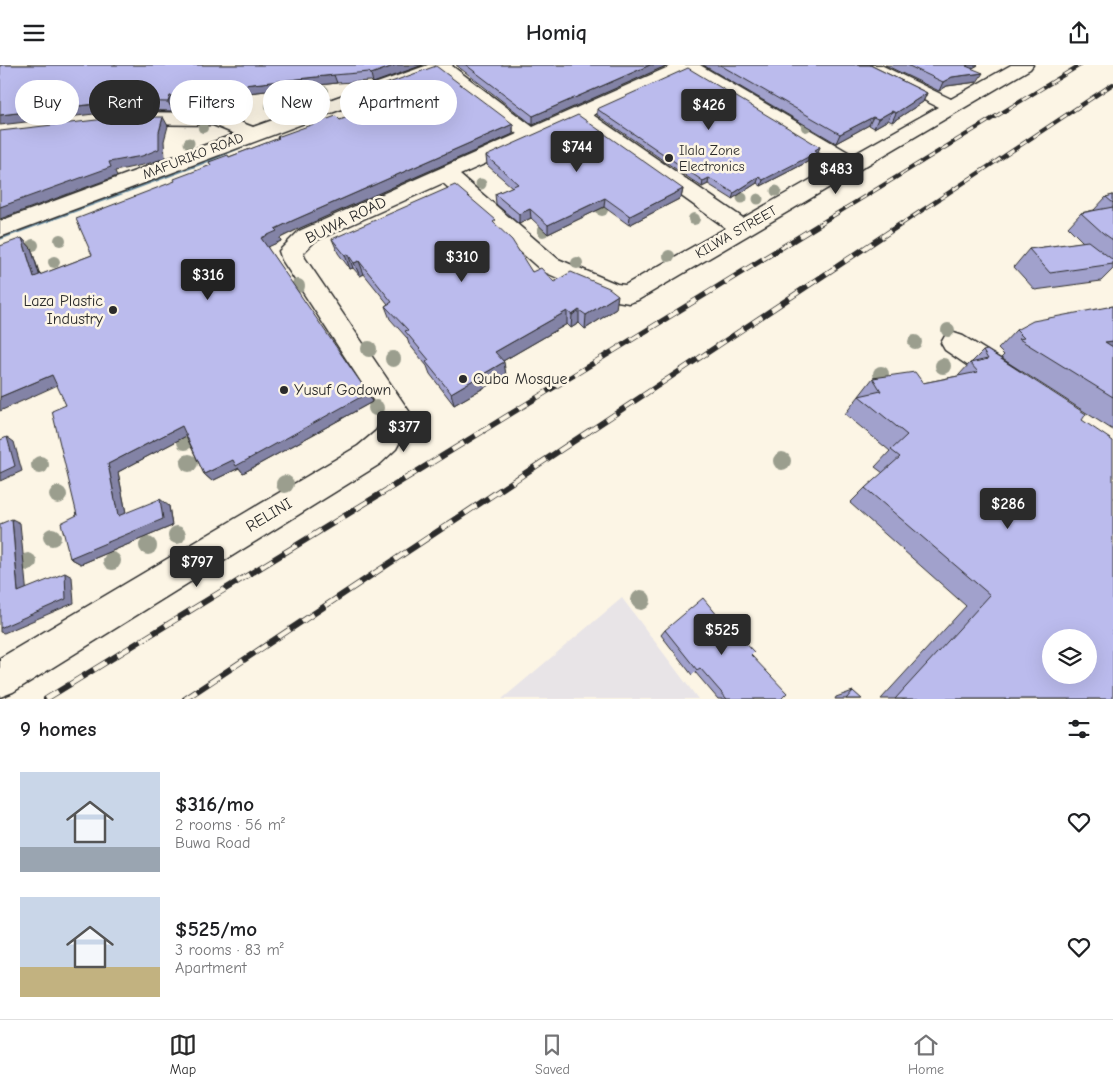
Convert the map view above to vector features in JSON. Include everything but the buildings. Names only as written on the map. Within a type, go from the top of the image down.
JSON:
[{"type":"street","name":"BUWA ROAD","points":[[399,417],[294,260],[291,251],[308,236],[530,134],[687,65]]},
{"type":"street","points":[[687,65],[853,164]]},
{"type":"street","points":[[867,65],[952,107]]},
{"type":"street","name":"KILWA STREET","points":[[445,173],[550,265],[614,293],[630,294],[1024,65]]},
{"type":"street","points":[[442,66],[530,134]]},
{"type":"street","name":"MAFURIKO ROAD","points":[[0,229],[253,134],[442,66]]},
{"type":"street","points":[[578,113],[742,228]]},
{"type":"street","points":[[160,119],[216,119],[253,134]]},
{"type":"street","points":[[954,343],[1026,390]]},
{"type":"street","name":"RELINI","points":[[0,679],[369,455],[386,440],[399,417]]},
{"type":"shaded area","points":[[622,598],[698,699],[502,699]]},
{"type":"waterway","points":[[0,238],[199,164],[250,143]]},
{"type":"railway","points":[[818,225],[1080,65]]},
{"type":"railway","points":[[900,225],[1113,84]]},
{"type":"railway","points":[[481,432],[820,224]]},
{"type":"railway","points":[[588,432],[901,224]]},
{"type":"railway","points":[[46,699],[483,431]]},
{"type":"railway","points":[[185,699],[589,431]]},
{"type":"place","name":"Ilala Zone Electronics","points":[[669,158]]},
{"type":"place","name":"Laza Plastic Industry","points":[[113,310]]},
{"type":"place","name":"Quba Mosque","points":[[463,379]]},
{"type":"place","name":"Yusuf Godown","points":[[284,390]]}]
